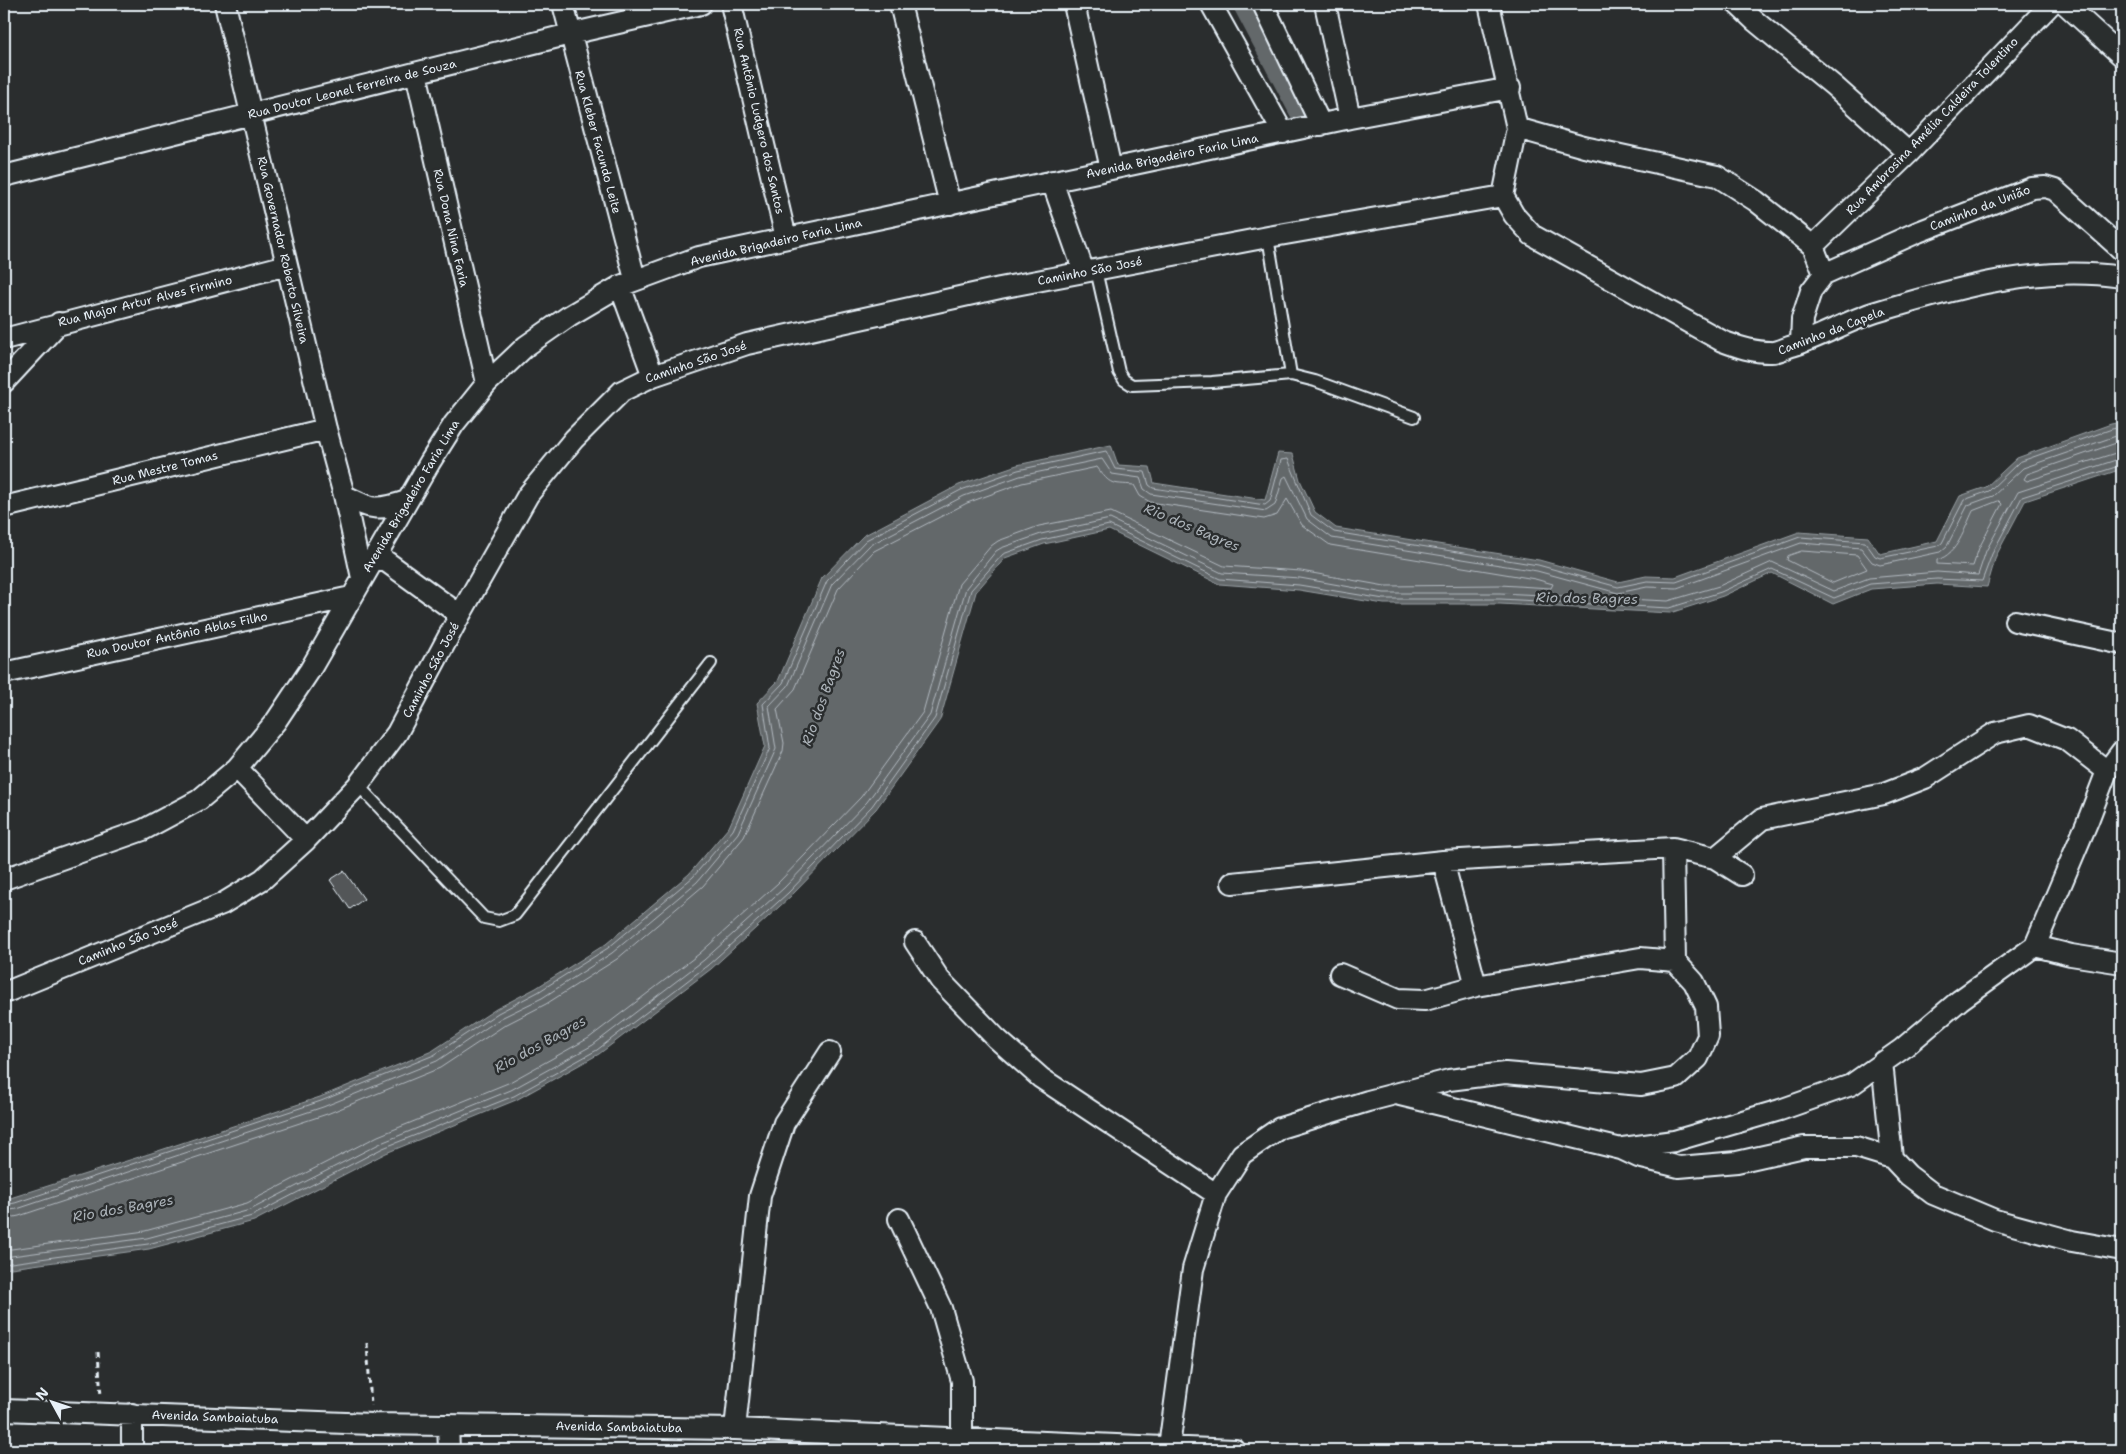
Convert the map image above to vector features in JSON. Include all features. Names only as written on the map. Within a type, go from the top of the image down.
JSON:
[{"type":"street","name":"Rua Governador Roberto Silveira","points":[[225,4],[326,430],[344,495],[362,578]]},
{"type":"street","name":"Rua Kleber Facundo Leite","points":[[563,4],[628,283],[653,376]]},
{"type":"street","name":"Rua Doutor Leonel Ferreira de Souza","points":[[4,176],[570,34],[701,4]]},
{"type":"street","name":"Rua Antônio Ludgero dos Santos","points":[[731,4],[786,238]]},
{"type":"street","points":[[900,4],[950,204]]},
{"type":"street","points":[[1074,4],[1110,170]]},
{"type":"street","points":[[1211,4],[1283,133]]},
{"type":"street","points":[[1263,4],[1320,125]]},
{"type":"street","points":[[1325,4],[1350,118]]},
{"type":"street","points":[[1489,4],[1510,88],[1517,128],[1503,196]]},
{"type":"street","points":[[1737,4],[1834,86],[1909,153]]},
{"type":"street","name":"Rua Ambrosina Amélia Caldeira Tolentino","points":[[1813,246],[1909,153],[2050,4]]},
{"type":"street","points":[[2065,4],[2122,56]]},
{"type":"street","name":"Rua Dona Nina Faria","points":[[416,73],[486,384]]},
{"type":"street","name":"Avenida Brigadeiro Faria Lima","points":[[4,878],[143,830],[199,800],[237,768],[276,721],[310,670],[407,501],[454,424],[486,384],[526,346],[569,316],[628,283],[699,257],[1350,118],[1510,88]]},
{"type":"street","points":[[1517,128],[1584,146],[1717,176],[1756,201],[1813,246],[1824,274],[1811,291],[1802,319],[1801,343]]},
{"type":"street","points":[[1052,181],[1090,271]]},
{"type":"street","name":"Caminho da União","points":[[1824,274],[1918,232],[2032,188],[2045,187],[2054,190],[2122,250]]},
{"type":"street","name":"Caminho São José","points":[[4,993],[222,904],[263,879],[306,840],[358,785],[398,733],[460,616],[528,495],[574,439],[622,391],[653,376],[746,344],[1000,288],[1268,237],[1503,196]]},
{"type":"street","name":"Caminho da Capela","points":[[1503,196],[1514,215],[1532,236],[1722,342],[1746,350],[1772,353],[1874,313],[1981,284],[2044,273],[2094,272],[2122,277]]},
{"type":"street","name":"Rua Major Artur Alves Firmino","points":[[4,339],[59,323],[287,265]]},
{"type":"street","points":[[4,382],[59,323]]},
{"type":"street","name":"Rua Mestre Tomas","points":[[4,507],[326,430]]},
{"type":"street","points":[[344,495],[365,506],[385,508],[407,501]]},
{"type":"street","points":[[376,554],[460,616]]},
{"type":"street","name":"Rua Doutor Antônio Ablas Filho","points":[[4,673],[351,597]]},
{"type":"street","points":[[2015,621],[2122,644]]},
{"type":"street","points":[[1715,858],[1762,819],[1884,794],[1925,778],[1994,733],[2012,729],[2029,726],[2066,740],[2107,771]]},
{"type":"street","points":[[1621,1149],[1674,1141],[1780,1110],[1851,1085],[1902,1049],[1960,1000],[2035,946],[2107,771],[2122,751]]},
{"type":"street","points":[[237,768],[306,840]]},
{"type":"street","points":[[1169,1448],[1193,1269],[1216,1194],[1242,1154],[1280,1128],[1450,1080],[1505,1073],[1641,1085],[1676,1078],[1698,1058],[1708,1036],[1706,1007],[1694,982],[1675,961],[1674,848]]},
{"type":"street","points":[[1232,883],[1443,861],[1674,848],[1715,858],[1742,875]]},
{"type":"street","points":[[1443,861],[1476,986]]},
{"type":"street","points":[[915,942],[940,980],[996,1038],[1041,1078],[1216,1194]]},
{"type":"street","points":[[2035,946],[2071,955],[2122,963]]},
{"type":"street","points":[[1340,974],[1398,999],[1425,1000],[1476,986],[1640,958],[1675,961]]},
{"type":"street","points":[[735,1429],[760,1196],[784,1123],[830,1052]]},
{"type":"street","points":[[1882,1062],[1892,1158]]},
{"type":"street","points":[[1396,1094],[1621,1149],[1638,1156],[1679,1167],[1737,1162],[1804,1147],[1856,1148],[1892,1158],[1908,1175],[1933,1194],[1995,1220],[2072,1241],[2122,1250]]},
{"type":"street","points":[[899,1219],[941,1308],[962,1381],[962,1439]]},
{"type":"street","name":"Avenida Sambaiatuba","points":[[4,1410],[372,1424],[735,1429],[816,1441],[962,1439],[1235,1450]]},
{"type":"street","points":[[132,1414],[132,1450]]},
{"type":"street","points":[[448,1425],[449,1450]]},
{"type":"lane","points":[[1268,237],[1290,375]]},
{"type":"lane","points":[[1090,271],[1119,372],[1124,380],[1132,385],[1212,382],[1290,375],[1315,381],[1414,418]]},
{"type":"lane","points":[[358,785],[484,918],[499,921],[515,915],[711,663]]},
{"type":"path","points":[[367,1343],[372,1424]]},
{"type":"path","points":[[98,1352],[102,1413]]},
{"type":"water","name":"Rio dos Bagres","points":[[2122,422],[2122,469],[2025,501],[1996,556],[1987,587],[1937,584],[1871,589],[1833,604],[1772,573],[1723,596],[1670,613],[1500,604],[1384,604],[1299,590],[1219,584],[1109,530],[1044,544],[1005,558],[976,592],[940,720],[876,809],[791,896],[711,969],[599,1054],[516,1100],[386,1153],[254,1221],[149,1249],[4,1269],[4,1200],[320,1097],[432,1051],[496,1009],[536,988],[606,944],[689,874],[729,827],[765,746],[757,703],[778,681],[822,578],[863,536],[959,485],[1017,465],[1111,445],[1118,465],[1150,467],[1154,483],[1265,500],[1278,453],[1293,454],[1300,480],[1315,512],[1336,528],[1539,560],[1618,582],[1646,576],[1675,577],[1799,532],[1868,537],[1880,554],[1937,541],[1960,496],[1986,487],[2017,458],[2111,424]]},
{"type":"building","points":[[344,871],[364,899],[350,909],[330,880]]},
{"type":"waterway","points":[[1242,4],[1299,112]]}]
